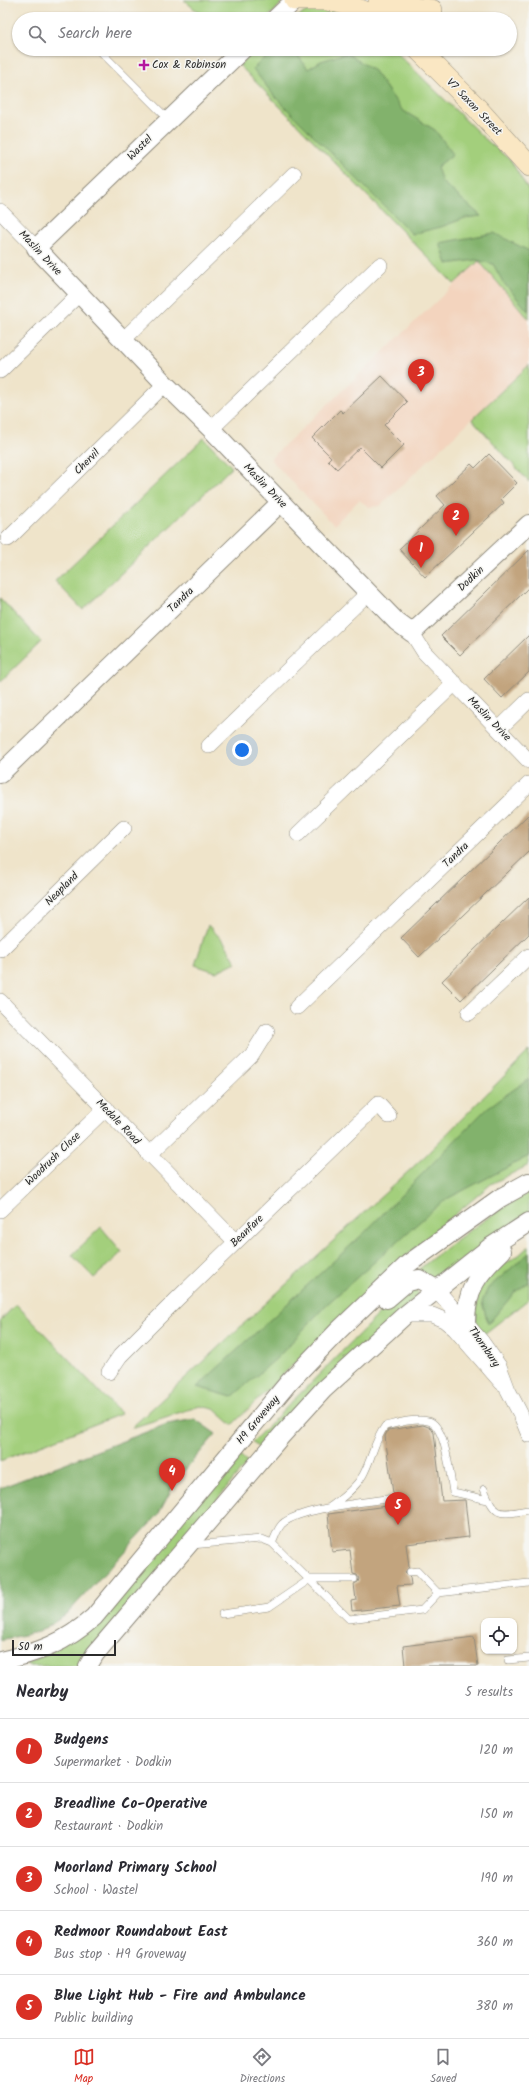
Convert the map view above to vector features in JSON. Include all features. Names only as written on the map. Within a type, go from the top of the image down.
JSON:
[{"type":"main road","points":[[295,0],[326,0],[341,3],[366,12]]},
{"type":"main road","points":[[365,0],[378,12]]},
{"type":"main road","points":[[379,0],[399,7],[432,10]]},
{"type":"main road","name":"V7 Saxon Street","points":[[425,56],[476,107],[529,166]]},
{"type":"street","points":[[282,12],[295,0]]},
{"type":"street","name":"Wastel","points":[[36,248],[237,56]]},
{"type":"street","points":[[124,339],[294,174]]},
{"type":"street","name":"Maslin Drive","points":[[0,211],[368,593],[397,622],[412,633],[424,652],[529,761]]},
{"type":"street","points":[[211,429],[380,264]]},
{"type":"street","points":[[0,371],[79,294]]},
{"type":"street","name":"Chervil","points":[[8,539],[165,384]]},
{"type":"street","name":"Tandra","points":[[0,774],[281,502]]},
{"type":"street","name":"Dodkin","points":[[412,633],[529,524]]},
{"type":"street","points":[[209,746],[368,593]]},
{"type":"street","points":[[298,834],[455,683]]},
{"type":"street","points":[[499,729],[529,700]]},
{"type":"street","name":"Tandra","points":[[297,1007],[529,784]]},
{"type":"street","name":"Neapland","points":[[0,950],[124,828]]},
{"type":"street","points":[[469,1013],[529,956]]},
{"type":"street","name":"Medale Road","points":[[0,1001],[106,1108],[149,1155],[236,1242]]},
{"type":"street","points":[[149,1155],[252,1055],[267,1031]]},
{"type":"street","name":"Beanfare","points":[[110,1372],[120,1356],[236,1242],[374,1101],[389,1116]]},
{"type":"street","name":"Woodrush Close","points":[[0,1210],[106,1108]]},
{"type":"street","name":"H9 Groveway","points":[[0,1661],[28,1655],[51,1646],[69,1637],[94,1617],[223,1461],[258,1422],[289,1382],[338,1331],[408,1264],[482,1211],[529,1182]]},
{"type":"street","points":[[88,1666],[95,1654],[187,1545],[282,1435],[324,1389],[405,1315],[436,1289],[489,1248],[529,1222]]},
{"type":"street","points":[[466,1323],[467,1300],[474,1281],[487,1266],[529,1229]]},
{"type":"street","points":[[338,1331],[360,1321],[407,1282],[419,1279],[436,1289]]},
{"type":"street","name":"Thornbury","points":[[436,1289],[466,1323],[499,1366],[508,1390],[525,1411],[529,1435]]},
{"type":"street","points":[[405,1315],[432,1315],[444,1320],[455,1329],[508,1390]]},
{"type":"lane","points":[[105,56],[169,120]]},
{"type":"lane","points":[[327,1509],[345,1496],[362,1476],[378,1435],[384,1426],[402,1422],[428,1421],[435,1424],[443,1438],[453,1492],[488,1500]]},
{"type":"lane","points":[[484,1489],[488,1500],[497,1512],[502,1514],[529,1510]]},
{"type":"lane","points":[[272,1544],[280,1526],[289,1519],[327,1509],[393,1498]]},
{"type":"lane","points":[[187,1545],[262,1539],[272,1544],[310,1579],[349,1619],[422,1610],[438,1593],[529,1583]]},
{"type":"lane","points":[[410,1572],[417,1571],[438,1593]]},
{"type":"lane","points":[[222,1614],[269,1607],[310,1579],[354,1578]]},
{"type":"lane","points":[[508,1660],[529,1658]]},
{"type":"shaded area","points":[[479,261],[529,319],[529,365],[380,506],[369,507],[359,500],[334,525],[270,459]]},
{"type":"green space","points":[[184,0],[284,0],[274,12],[198,12]]},
{"type":"green space","points":[[329,8],[340,12],[305,12],[309,10]]},
{"type":"green space","points":[[249,56],[400,56],[484,138],[511,161],[529,191],[529,319],[479,261],[454,284],[239,65]]},
{"type":"green space","points":[[266,56],[298,56],[308,69],[321,61],[337,56],[352,56],[374,71],[402,110],[435,130],[453,154],[437,167],[442,182],[481,216],[465,218],[441,227],[412,234],[275,97],[253,69]]},
{"type":"green space","points":[[494,233],[529,251],[528,311],[503,282],[493,264],[476,260],[447,264],[440,243]]},
{"type":"green space","points":[[529,365],[529,482],[472,419]]},
{"type":"green space","points":[[204,438],[232,467],[83,610],[55,581]]},
{"type":"green space","points":[[0,598],[41,642],[0,682]]},
{"type":"green space","points":[[208,925],[225,943],[236,962],[216,972],[195,965]]},
{"type":"green space","points":[[529,1051],[529,1165],[491,1184],[385,1274],[232,1425],[214,1409],[200,1406],[131,1428],[425,1156]]},
{"type":"green space","points":[[529,1079],[529,1156],[443,1201],[326,1305],[278,1357],[232,1397],[197,1387],[363,1234],[487,1108]]},
{"type":"green space","points":[[529,1192],[529,1212],[435,1280],[412,1275],[469,1231]]},
{"type":"green space","points":[[101,1227],[122,1252],[94,1278],[72,1255]]},
{"type":"green space","points":[[529,1246],[529,1299],[484,1334],[476,1320],[478,1292],[493,1271],[519,1255]]},
{"type":"green space","points":[[529,1253],[529,1282],[515,1292],[488,1324],[482,1302],[488,1288]]},
{"type":"green space","points":[[414,1288],[419,1294],[260,1449],[252,1442],[388,1305]]},
{"type":"green space","points":[[16,1304],[121,1414],[0,1461],[0,1321]]},
{"type":"green space","points":[[195,1419],[216,1434],[177,1479],[158,1515],[66,1615],[38,1632],[0,1640],[0,1488],[167,1424]]},
{"type":"green space","points":[[239,1456],[248,1462],[80,1666],[31,1666],[26,1663],[50,1653]]},
{"type":"building","points":[[382,376],[407,402],[384,425],[404,445],[381,468],[360,447],[337,469],[328,460],[331,457],[312,438],[340,410],[343,413]]},
{"type":"building","points":[[489,454],[517,483],[501,499],[504,503],[425,577],[399,549],[445,505],[437,496],[471,464],[475,468]]},
{"type":"building","points":[[529,550],[529,587],[460,655],[441,636]]},
{"type":"building","points":[[529,635],[529,672],[502,698],[484,679]]},
{"type":"building","points":[[529,814],[529,852],[419,957],[401,938]]},
{"type":"building","points":[[529,897],[529,934],[461,1000],[442,981]]},
{"type":"building","points":[[423,1425],[431,1428],[434,1433],[442,1501],[465,1500],[469,1537],[406,1544],[409,1567],[405,1572],[410,1577],[411,1585],[397,1586],[400,1606],[352,1611],[351,1601],[356,1600],[354,1584],[358,1582],[359,1579],[357,1575],[353,1574],[350,1550],[332,1552],[328,1514],[394,1505],[398,1497],[393,1493],[385,1436],[388,1430]]},
{"type":"building","points":[[474,1637],[478,1666],[405,1666],[403,1646]]},
{"type":"place","name":"Cox & Robinson","points":[[144,65]]},
{"type":"place","name":"Moorland Primary School","points":[[421,392]]},
{"type":"place","name":"Breadline Co-Operative","points":[[456,536]]},
{"type":"place","name":"Budgens","points":[[421,568]]},
{"type":"place","name":"Redmoor Roundabout East","points":[[172,1491]]},
{"type":"place","name":"Blue Light Hub - Fire and Ambulance","points":[[398,1525]]}]
